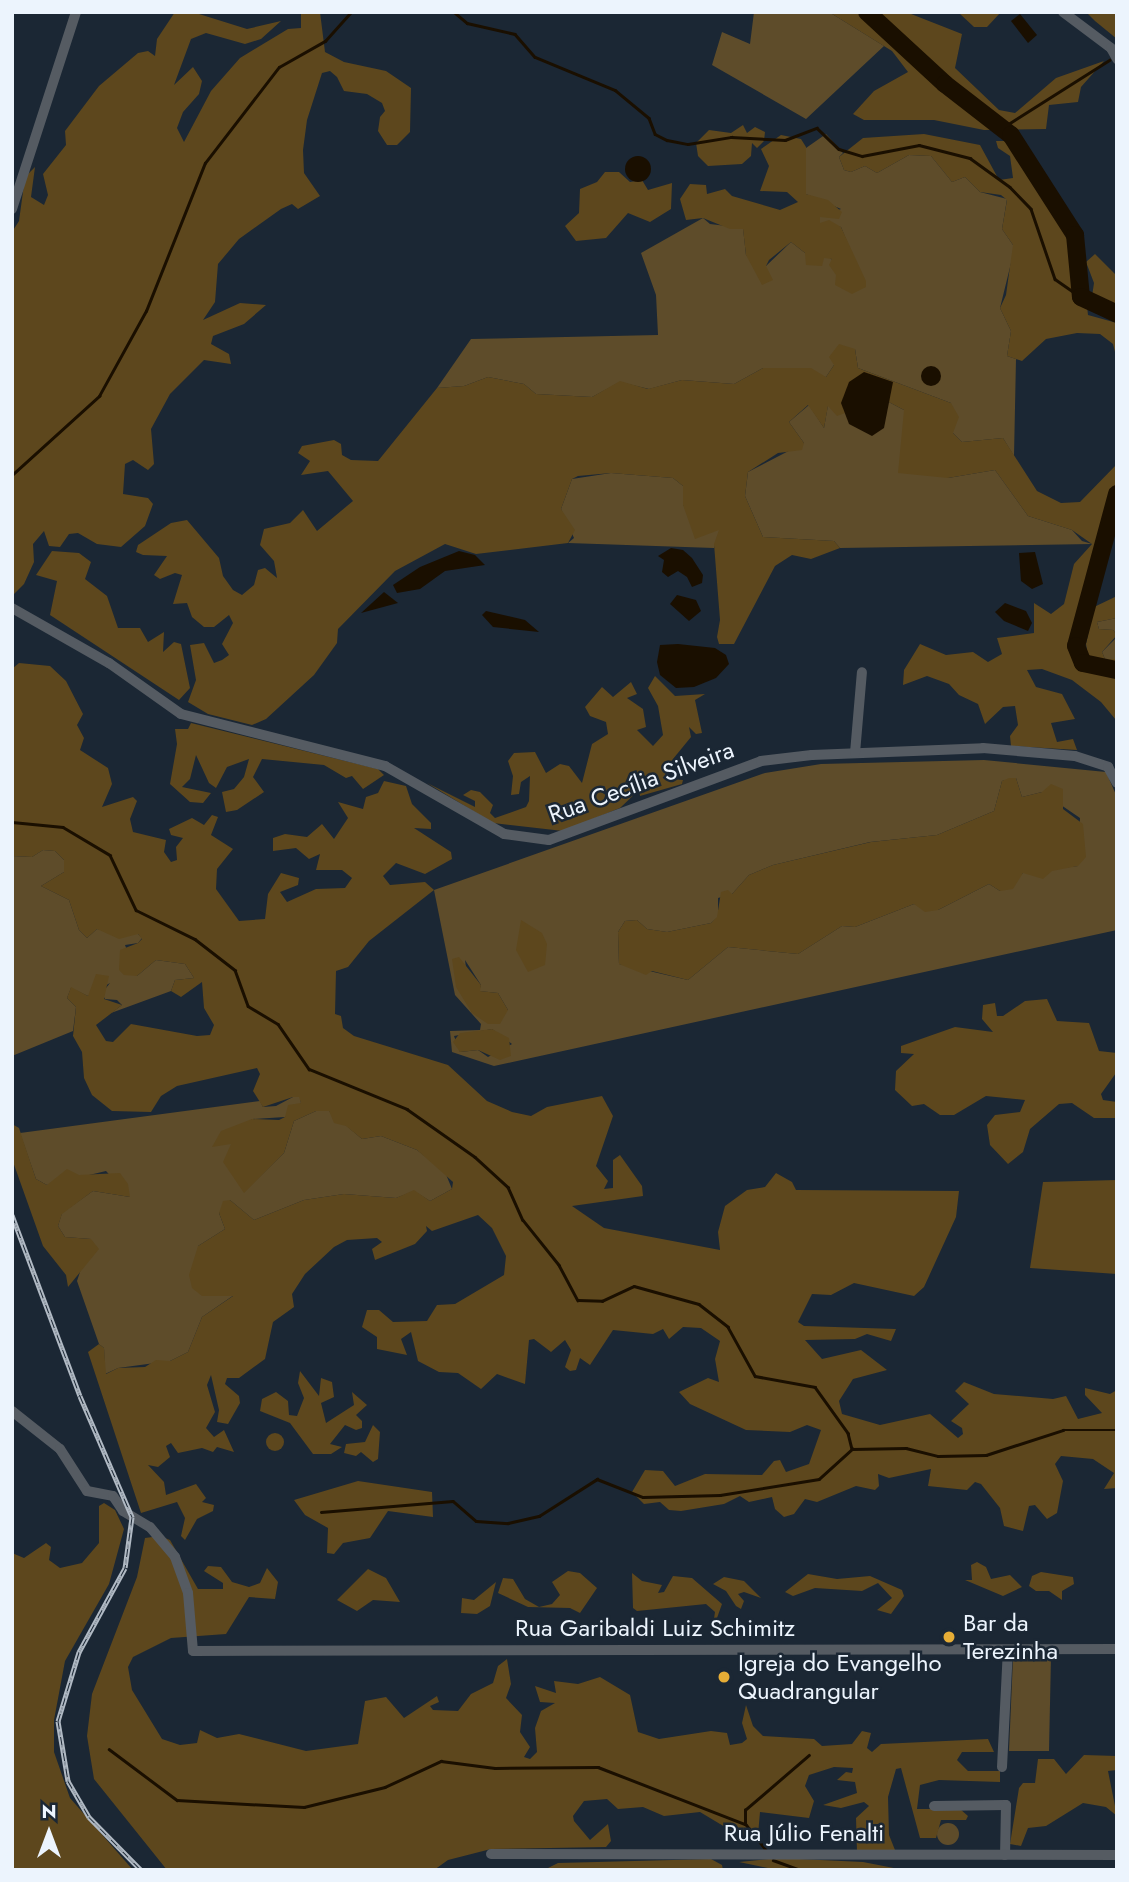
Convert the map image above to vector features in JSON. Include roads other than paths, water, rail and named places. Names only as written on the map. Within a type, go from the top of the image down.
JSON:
[{"type":"street","points":[[12,209],[76,12]]},
{"type":"street","points":[[1063,12],[1111,48],[1117,59]]},
{"type":"street","name":"Rua Cecília Silveira","points":[[12,608],[109,663],[181,714],[385,766],[504,834],[549,840],[761,761],[855,753],[983,748],[1075,756],[1108,767],[1117,783]]},
{"type":"street","points":[[855,753],[862,672]]},
{"type":"street","name":"Rua Garibaldi Luiz Schimitz","points":[[12,1411],[60,1449],[87,1491],[113,1496],[123,1511],[150,1527],[175,1557],[188,1593],[194,1651],[1117,1649]]},
{"type":"street","points":[[1002,1767],[1008,1650]]},
{"type":"street","points":[[934,1806],[1006,1805],[1005,1855]]},
{"type":"street","name":"Rua Júlio Fenalti","points":[[491,1854],[1117,1855]]},
{"type":"waterway","points":[[12,475],[99,396],[146,311],[205,163],[279,67],[325,41],[351,12]]},
{"type":"waterway","points":[[454,12],[467,23],[515,34],[535,57],[615,90],[649,118],[655,134],[667,140],[688,144],[731,137],[785,140],[817,128],[839,149],[862,156],[919,145],[970,158],[1010,187],[1031,209],[1055,279],[1081,297]]},
{"type":"waterway","points":[[867,12],[945,84],[1011,135],[1075,235],[1081,297],[1117,314]]},
{"type":"waterway","points":[[1002,128],[1109,60]]},
{"type":"waterway","points":[[1117,494],[1076,646],[1083,663],[1117,670]]},
{"type":"waterway","points":[[12,822],[63,827],[110,855],[136,910],[195,939],[235,970],[248,1006],[278,1024],[309,1069],[407,1109],[475,1157],[508,1187],[523,1220],[559,1265],[578,1300],[602,1301],[634,1286],[699,1304],[728,1327],[755,1376],[815,1387],[848,1433],[852,1449]]},
{"type":"waterway","points":[[321,1512],[453,1501],[476,1521],[508,1523],[539,1516],[597,1479],[643,1497],[720,1495],[819,1479],[852,1449],[906,1448],[938,1456],[986,1455],[1063,1430],[1117,1430]]},
{"type":"waterway","points":[[109,1749],[177,1800],[304,1807],[385,1787],[441,1761],[495,1768],[598,1767],[745,1824]]},
{"type":"waterway","points":[[767,1852],[745,1824],[745,1810],[809,1755]]},
{"type":"waterway","points":[[773,1860],[801,1870]]},
{"type":"waterway","points":[[834,1870],[845,1870]]},
{"type":"railway","points":[[12,1215],[80,1396],[132,1517],[125,1568],[79,1652],[58,1721],[68,1781],[89,1817],[141,1870]]},
{"type":"place","name":"Bar da Terezinha","points":[[949,1637]]},
{"type":"place","name":"Igreja do Evangelho Quadrangular","points":[[724,1677]]}]
